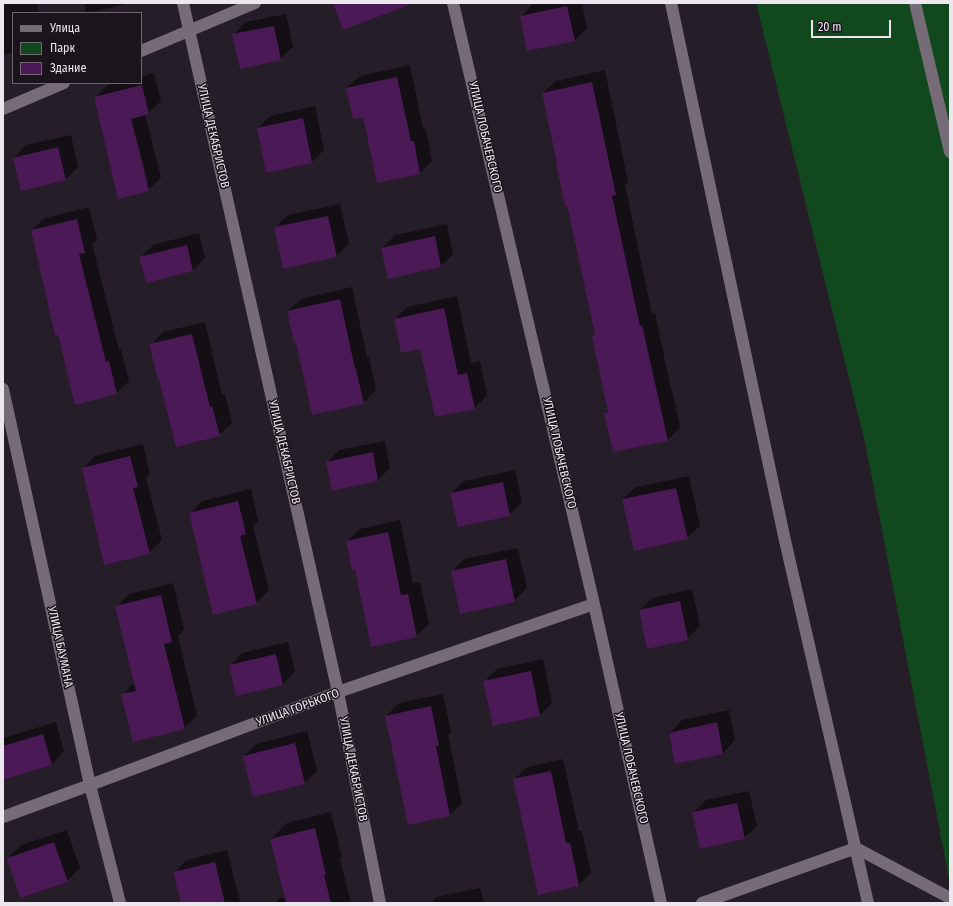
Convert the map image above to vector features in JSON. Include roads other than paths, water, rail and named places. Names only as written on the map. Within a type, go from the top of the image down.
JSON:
[{"type":"street","name":"УЛИЦА ДЕКАБРИСТОВ","points":[[183,3],[338,692],[380,903]]},
{"type":"street","points":[[142,51],[256,3]]},
{"type":"street","name":"УЛИЦА ЛОБАЧЕВСКОГО","points":[[453,3],[594,604],[661,903]]},
{"type":"street","points":[[671,3],[783,529],[868,903]]},
{"type":"street","points":[[915,3],[950,152]]},
{"type":"street","points":[[3,108],[62,84]]},
{"type":"street","name":"УЛИЦА БАУМАНА","points":[[3,389],[90,785],[120,903]]},
{"type":"street","name":"УЛИЦА ГОРЬКОГО","points":[[3,817],[338,692],[594,604]]},
{"type":"street","points":[[702,903],[856,848],[950,898]]}]
